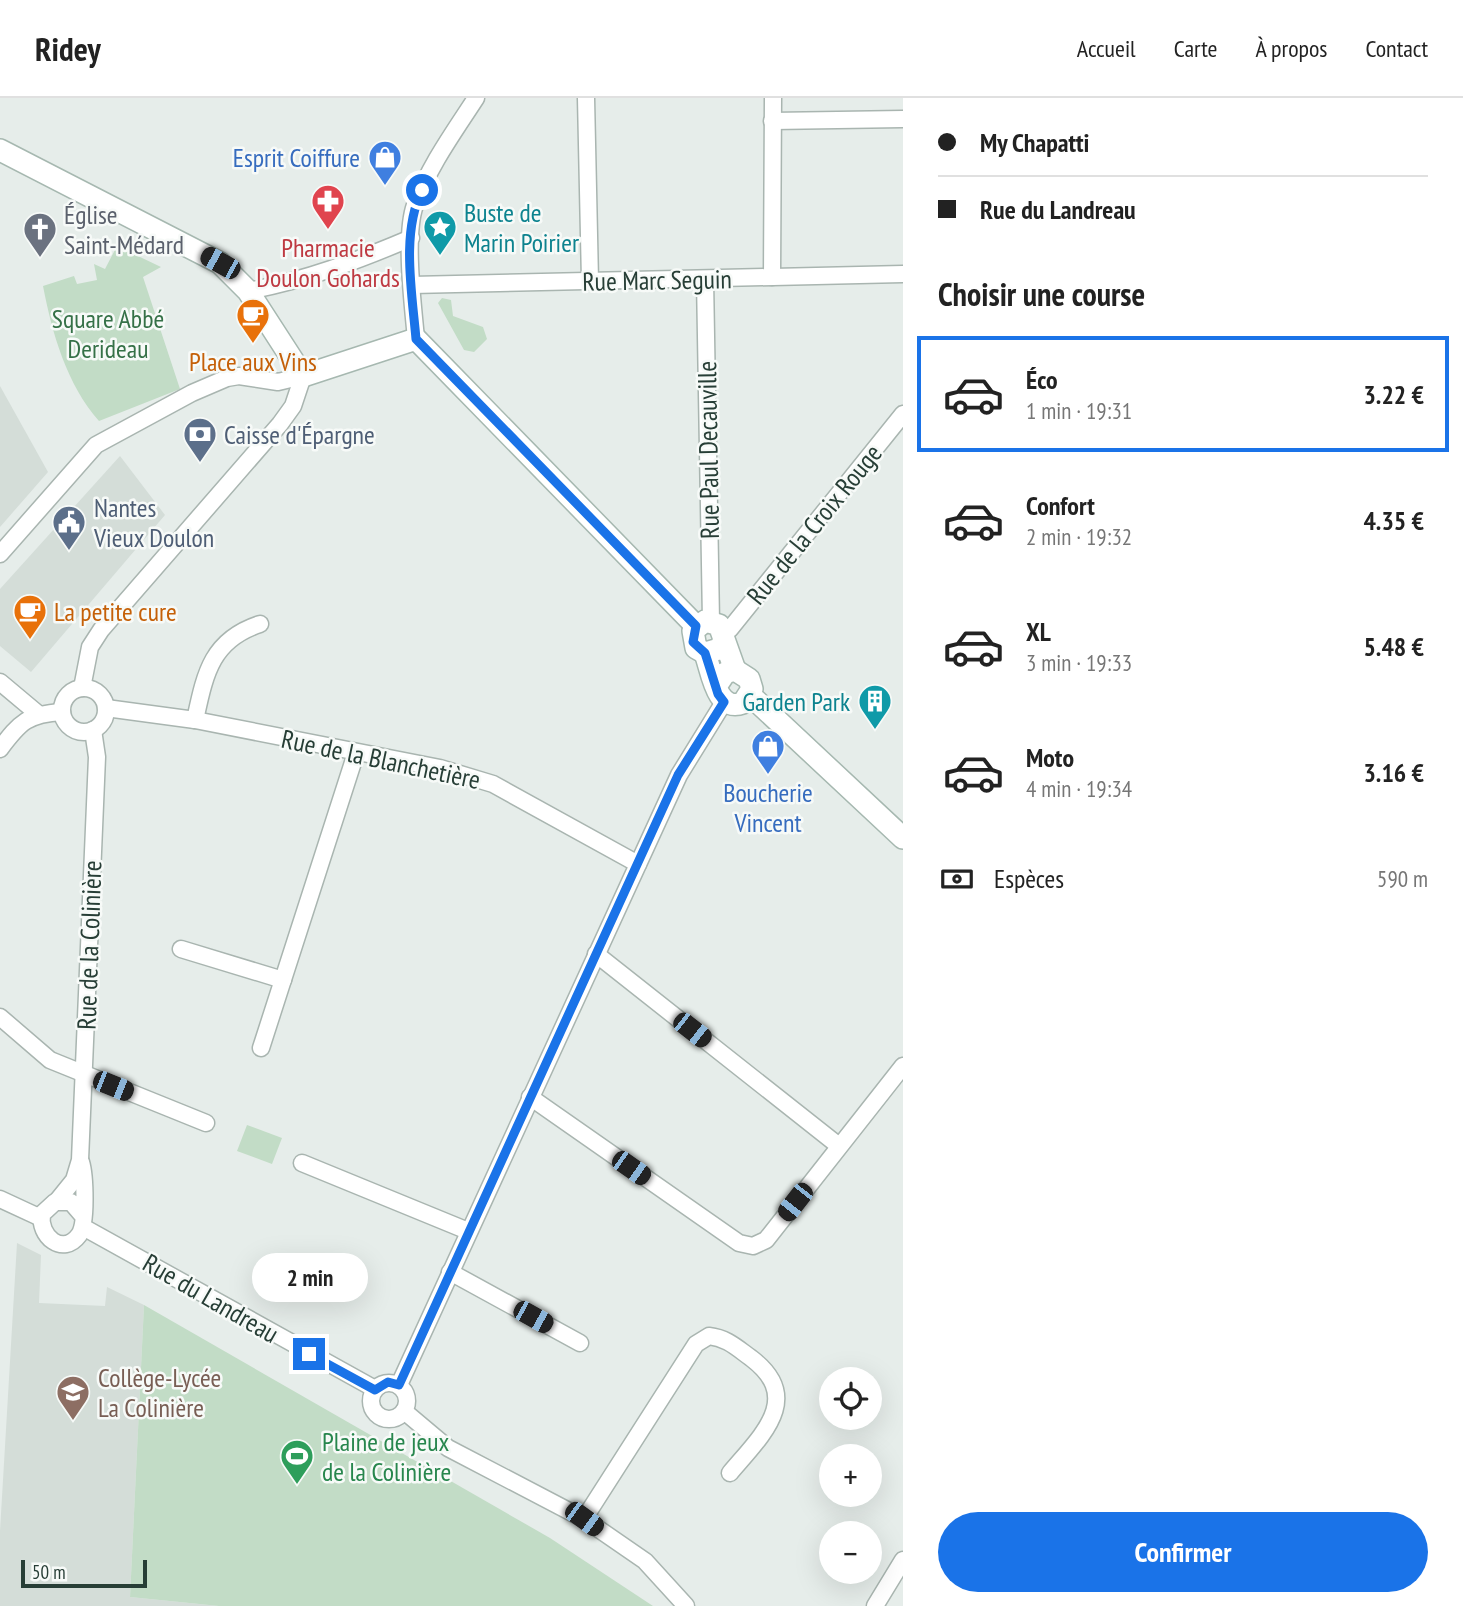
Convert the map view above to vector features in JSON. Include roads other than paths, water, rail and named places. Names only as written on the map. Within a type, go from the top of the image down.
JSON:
[{"type":"street","points":[[476,98],[439,155],[414,207],[411,238],[416,339],[714,630],[735,670],[749,679],[750,695],[903,838]]},
{"type":"street","points":[[586,98],[590,281]]},
{"type":"street","points":[[772,276],[773,98]]},
{"type":"street","points":[[772,121],[903,119]]},
{"type":"street","points":[[0,150],[220,263],[248,291],[303,376]]},
{"type":"street","points":[[248,291],[306,279],[411,238]]},
{"type":"street","name":"Rue Marc Seguin","points":[[412,285],[903,274]]},
{"type":"street","name":"Rue Paul Decauville","points":[[705,279],[714,630]]},
{"type":"street","points":[[0,554],[81,460],[111,435],[227,378],[239,376],[278,382],[416,339]]},
{"type":"street","points":[[82,688],[90,647],[101,630],[280,424],[293,406],[303,376]]},
{"type":"street","name":"Rue de la Croix Rouge","points":[[714,630],[730,629],[903,414]]},
{"type":"street","points":[[195,720],[212,658],[235,632],[260,624]]},
{"type":"street","points":[[714,630],[693,642],[705,653],[721,694],[739,705],[750,695]]},
{"type":"street","points":[[399,1385],[678,775],[721,694],[725,673],[735,670]]},
{"type":"street","points":[[0,682],[37,713]]},
{"type":"street","points":[[82,688],[98,692],[106,708],[102,722],[93,730],[74,729],[62,712],[67,696],[82,688]]},
{"type":"street","name":"Rue de la Blanchetière","points":[[106,708],[195,720],[440,768],[493,784],[638,864]]},
{"type":"street","points":[[0,749],[20,725],[37,713],[62,712]]},
{"type":"street","name":"Rue de la Colinière","points":[[57,1201],[74,1180],[80,1160],[97,757],[93,730]]},
{"type":"street","points":[[261,1048],[356,753]]},
{"type":"street","points":[[181,948],[283,979]]},
{"type":"street","points":[[597,954],[839,1146]]},
{"type":"street","points":[[0,1017],[50,1060],[206,1123]]},
{"type":"street","points":[[530,1097],[739,1243],[753,1246],[766,1240],[903,1066]]},
{"type":"street","name":"Rue de la Colinière","points":[[80,1160],[84,1172],[83,1221]]},
{"type":"street","points":[[302,1163],[468,1231]]},
{"type":"street","points":[[0,1199],[41,1217]]},
{"type":"street","points":[[57,1201],[71,1202],[83,1221],[75,1239],[56,1243],[45,1235],[41,1217],[46,1207],[57,1201]]},
{"type":"street","name":"Rue du Landreau","points":[[83,1221],[375,1390]]},
{"type":"street","points":[[450,1272],[580,1343]]},
{"type":"street","points":[[584,1519],[696,1344],[709,1336],[724,1338],[769,1372],[778,1390],[777,1408],[756,1443],[730,1473]]},
{"type":"street","points":[[388,1382],[399,1385],[407,1394],[404,1411],[396,1418],[380,1416],[372,1403],[375,1390],[388,1382]]},
{"type":"street","points":[[404,1411],[448,1448],[584,1519],[645,1561],[686,1606]]},
{"type":"street","points":[[875,1606],[903,1560]]},
{"type":"place","name":"Esprit Coiffure","points":[[385,187]]},
{"type":"place","name":"Pharmacie Doulon Gohards","points":[[328,231]]},
{"type":"place","name":"Buste de Marin Poirier","points":[[440,257]]},
{"type":"place","name":"Église Saint-Médard","points":[[40,259]]},
{"type":"place","name":"Place aux Vins","points":[[253,345]]},
{"type":"place","name":"Caisse d'Épargne","points":[[200,464]]},
{"type":"place","name":"Nantes Vieux Doulon","points":[[69,552]]},
{"type":"place","name":"La petite cure","points":[[30,641]]},
{"type":"place","name":"Garden Park","points":[[875,731]]},
{"type":"place","name":"Boucherie Vincent","points":[[768,776]]},
{"type":"place","name":"Collège-Lycée La Colinière","points":[[73,1422]]},
{"type":"place","name":"Plaine de jeux de la Colinière","points":[[297,1486]]},
{"type":"park label","name":"Square Abbé Derideau","points":[[108,333]]}]
